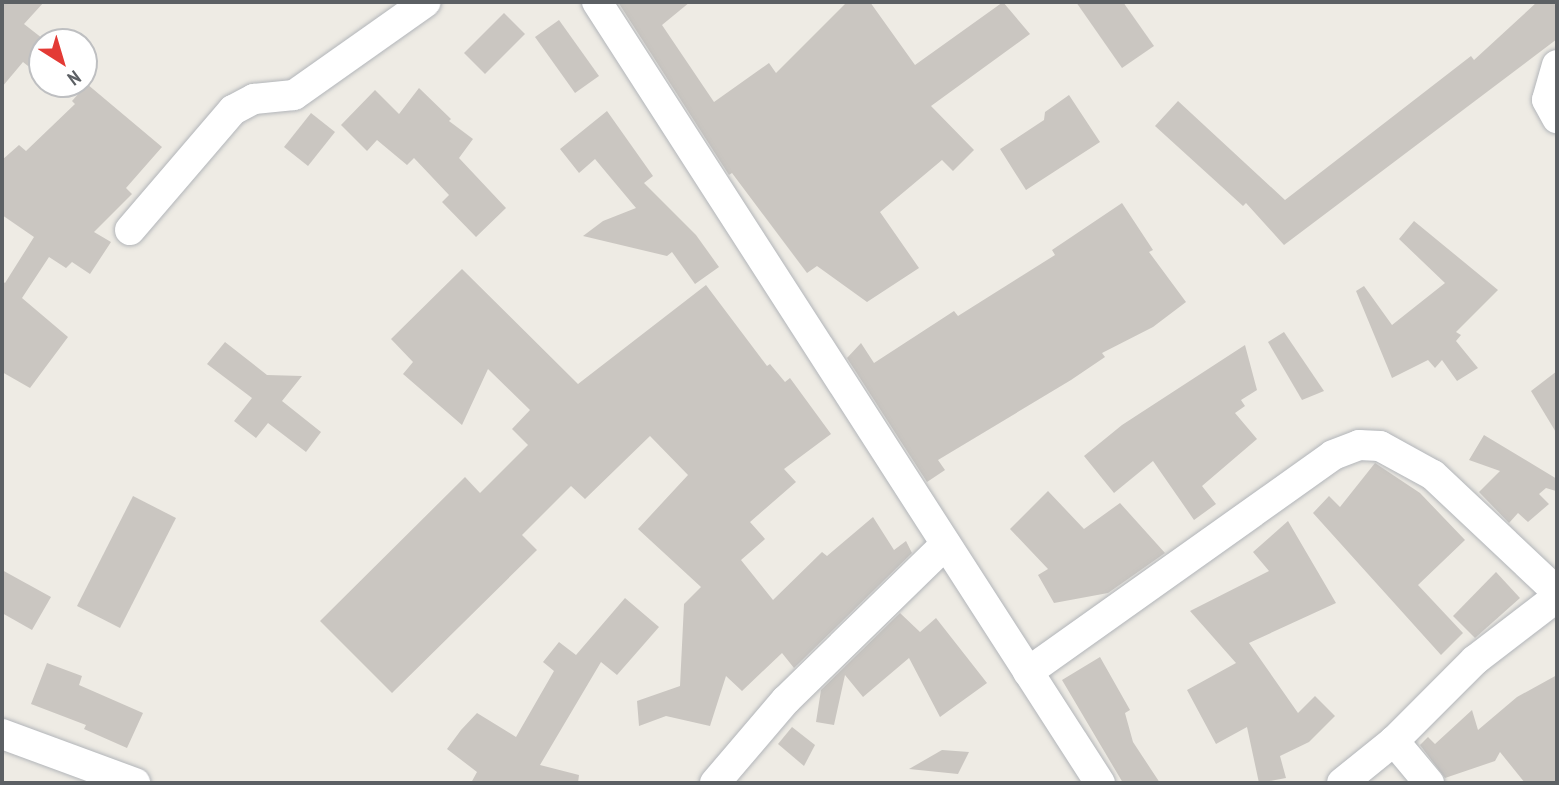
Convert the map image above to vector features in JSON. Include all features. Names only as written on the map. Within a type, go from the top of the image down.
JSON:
[{"type":"street","points":[[130,230],[233,110],[254,99],[294,95],[426,2]]},
{"type":"street","points":[[597,2],[1100,783]]},
{"type":"street","points":[[1557,65],[1546,100],[1557,118]]},
{"type":"street","points":[[1028,672],[1333,455],[1359,445],[1380,446],[1433,475],[1557,592]]},
{"type":"street","points":[[715,783],[786,700],[946,544]]},
{"type":"street","points":[[1342,783],[1394,741],[1475,660],[1557,597]]},
{"type":"street","points":[[2,734],[135,783]]},
{"type":"street","points":[[1394,741],[1429,783]]},
{"type":"building","points":[[2,2],[44,2],[24,24],[29,28],[28,66],[23,62],[2,87]]},
{"type":"building","points":[[618,2],[690,2],[662,25],[714,102],[769,63],[776,73],[847,2],[870,2],[915,65],[1003,2],[1030,34],[931,106],[974,150],[953,171],[942,160],[880,212],[919,268],[867,302],[817,266],[807,273],[732,173],[729,175]]},
{"type":"building","points":[[1076,2],[1123,2],[1154,46],[1122,68]]},
{"type":"building","points":[[1537,2],[1557,2],[1557,39],[1284,245],[1246,203],[1243,206],[1155,126],[1178,101],[1285,200],[1471,56],[1474,60]]},
{"type":"building","points":[[504,13],[525,34],[485,74],[464,53]]},
{"type":"building","points":[[559,20],[599,76],[575,93],[535,37]]},
{"type":"building","points":[[419,88],[451,119],[449,121],[473,139],[459,158],[506,208],[476,237],[442,202],[449,195],[414,158],[407,165],[377,140],[367,151],[341,125],[375,90],[399,114]]},
{"type":"building","points":[[98,93],[162,147],[126,188],[132,194],[94,232],[111,242],[90,274],[72,262],[66,268],[49,257],[22,298],[68,337],[30,388],[2,372],[2,281],[5,283],[34,237],[2,215],[2,160],[19,145],[26,151],[75,104],[72,101],[75,98],[98,98]]},
{"type":"building","points":[[1069,95],[1100,142],[1026,190],[1000,149],[1044,120],[1045,112]]},
{"type":"building","points":[[607,111],[653,176],[644,183],[696,235],[719,267],[695,284],[672,252],[667,256],[583,236],[603,221],[636,208],[595,159],[579,173],[560,149]]},
{"type":"building","points":[[311,113],[335,132],[308,166],[284,147]]},
{"type":"building","points":[[1122,203],[1153,250],[1149,252],[1186,302],[1153,327],[1102,353],[1105,357],[1071,380],[938,460],[945,470],[927,482],[847,358],[861,343],[874,363],[954,311],[958,316],[1055,255],[1052,250]]},
{"type":"building","points":[[1414,221],[1498,290],[1456,332],[1461,335],[1456,341],[1478,368],[1457,381],[1442,360],[1435,368],[1428,360],[1392,378],[1356,291],[1364,286],[1392,325],[1445,283],[1399,239]]},
{"type":"building","points":[[462,269],[578,384],[706,285],[767,366],[770,364],[785,382],[790,378],[831,434],[784,469],[796,482],[750,522],[765,539],[741,560],[773,600],[822,552],[827,556],[873,517],[894,550],[906,541],[912,553],[794,668],[782,653],[742,691],[726,676],[710,726],[666,716],[639,726],[637,701],[680,686],[684,604],[701,587],[638,529],[688,475],[650,436],[585,499],[571,486],[522,535],[537,550],[392,693],[320,621],[465,477],[480,493],[528,445],[512,429],[530,410],[488,369],[462,425],[403,374],[413,362],[391,339]]},
{"type":"building","points":[[1284,332],[1324,391],[1302,400],[1268,342]]},
{"type":"building","points":[[225,342],[267,375],[302,376],[282,401],[321,432],[306,452],[268,423],[256,438],[234,421],[252,398],[207,364]]},
{"type":"building","points":[[1245,345],[1257,390],[1241,400],[1245,406],[1235,413],[1257,439],[1202,486],[1216,504],[1194,520],[1153,461],[1114,493],[1084,456],[1122,425]]},
{"type":"building","points":[[1557,371],[1557,434],[1531,391]]},
{"type":"building","points":[[1484,435],[1557,479],[1556,491],[1546,488],[1539,494],[1549,504],[1528,522],[1518,513],[1509,523],[1479,492],[1500,471],[1469,460]]},
{"type":"building","points":[[1375,463],[1420,493],[1465,540],[1418,585],[1463,633],[1441,655],[1313,513],[1329,496],[1340,507]]},
{"type":"building","points":[[1048,491],[1084,529],[1120,503],[1165,553],[1108,593],[1054,603],[1038,575],[1048,569],[1010,529]]},
{"type":"building","points":[[133,496],[176,518],[120,628],[77,606]]},
{"type":"building","points":[[1288,521],[1336,603],[1249,643],[1298,713],[1315,696],[1335,716],[1309,742],[1280,756],[1286,778],[1259,783],[1247,727],[1216,744],[1187,690],[1236,663],[1190,611],[1269,571],[1253,552]]},
{"type":"building","points":[[2,570],[51,597],[32,630],[2,613]]},
{"type":"building","points":[[1496,572],[1520,598],[1475,638],[1453,616]]},
{"type":"building","points":[[625,598],[659,627],[617,675],[601,662],[540,765],[579,775],[578,783],[471,783],[477,772],[447,749],[461,730],[477,713],[516,737],[554,671],[543,662],[559,642],[576,655]]},
{"type":"building","points":[[900,613],[920,632],[936,618],[987,683],[940,717],[909,658],[863,697],[845,675],[834,725],[816,722],[821,690]]},
{"type":"building","points":[[1100,657],[1130,710],[1125,713],[1133,742],[1160,783],[1123,783],[1062,680]]},
{"type":"building","points":[[47,663],[82,676],[79,685],[143,713],[127,748],[84,729],[86,725],[31,704]]},
{"type":"building","points":[[1557,675],[1557,783],[1525,783],[1500,752],[1495,761],[1445,778],[1420,745],[1428,737],[1435,744],[1472,710],[1478,730],[1517,697]]},
{"type":"building","points":[[792,727],[815,745],[804,766],[778,744]]},
{"type":"building","points":[[942,750],[969,752],[958,774],[909,769]]}]
